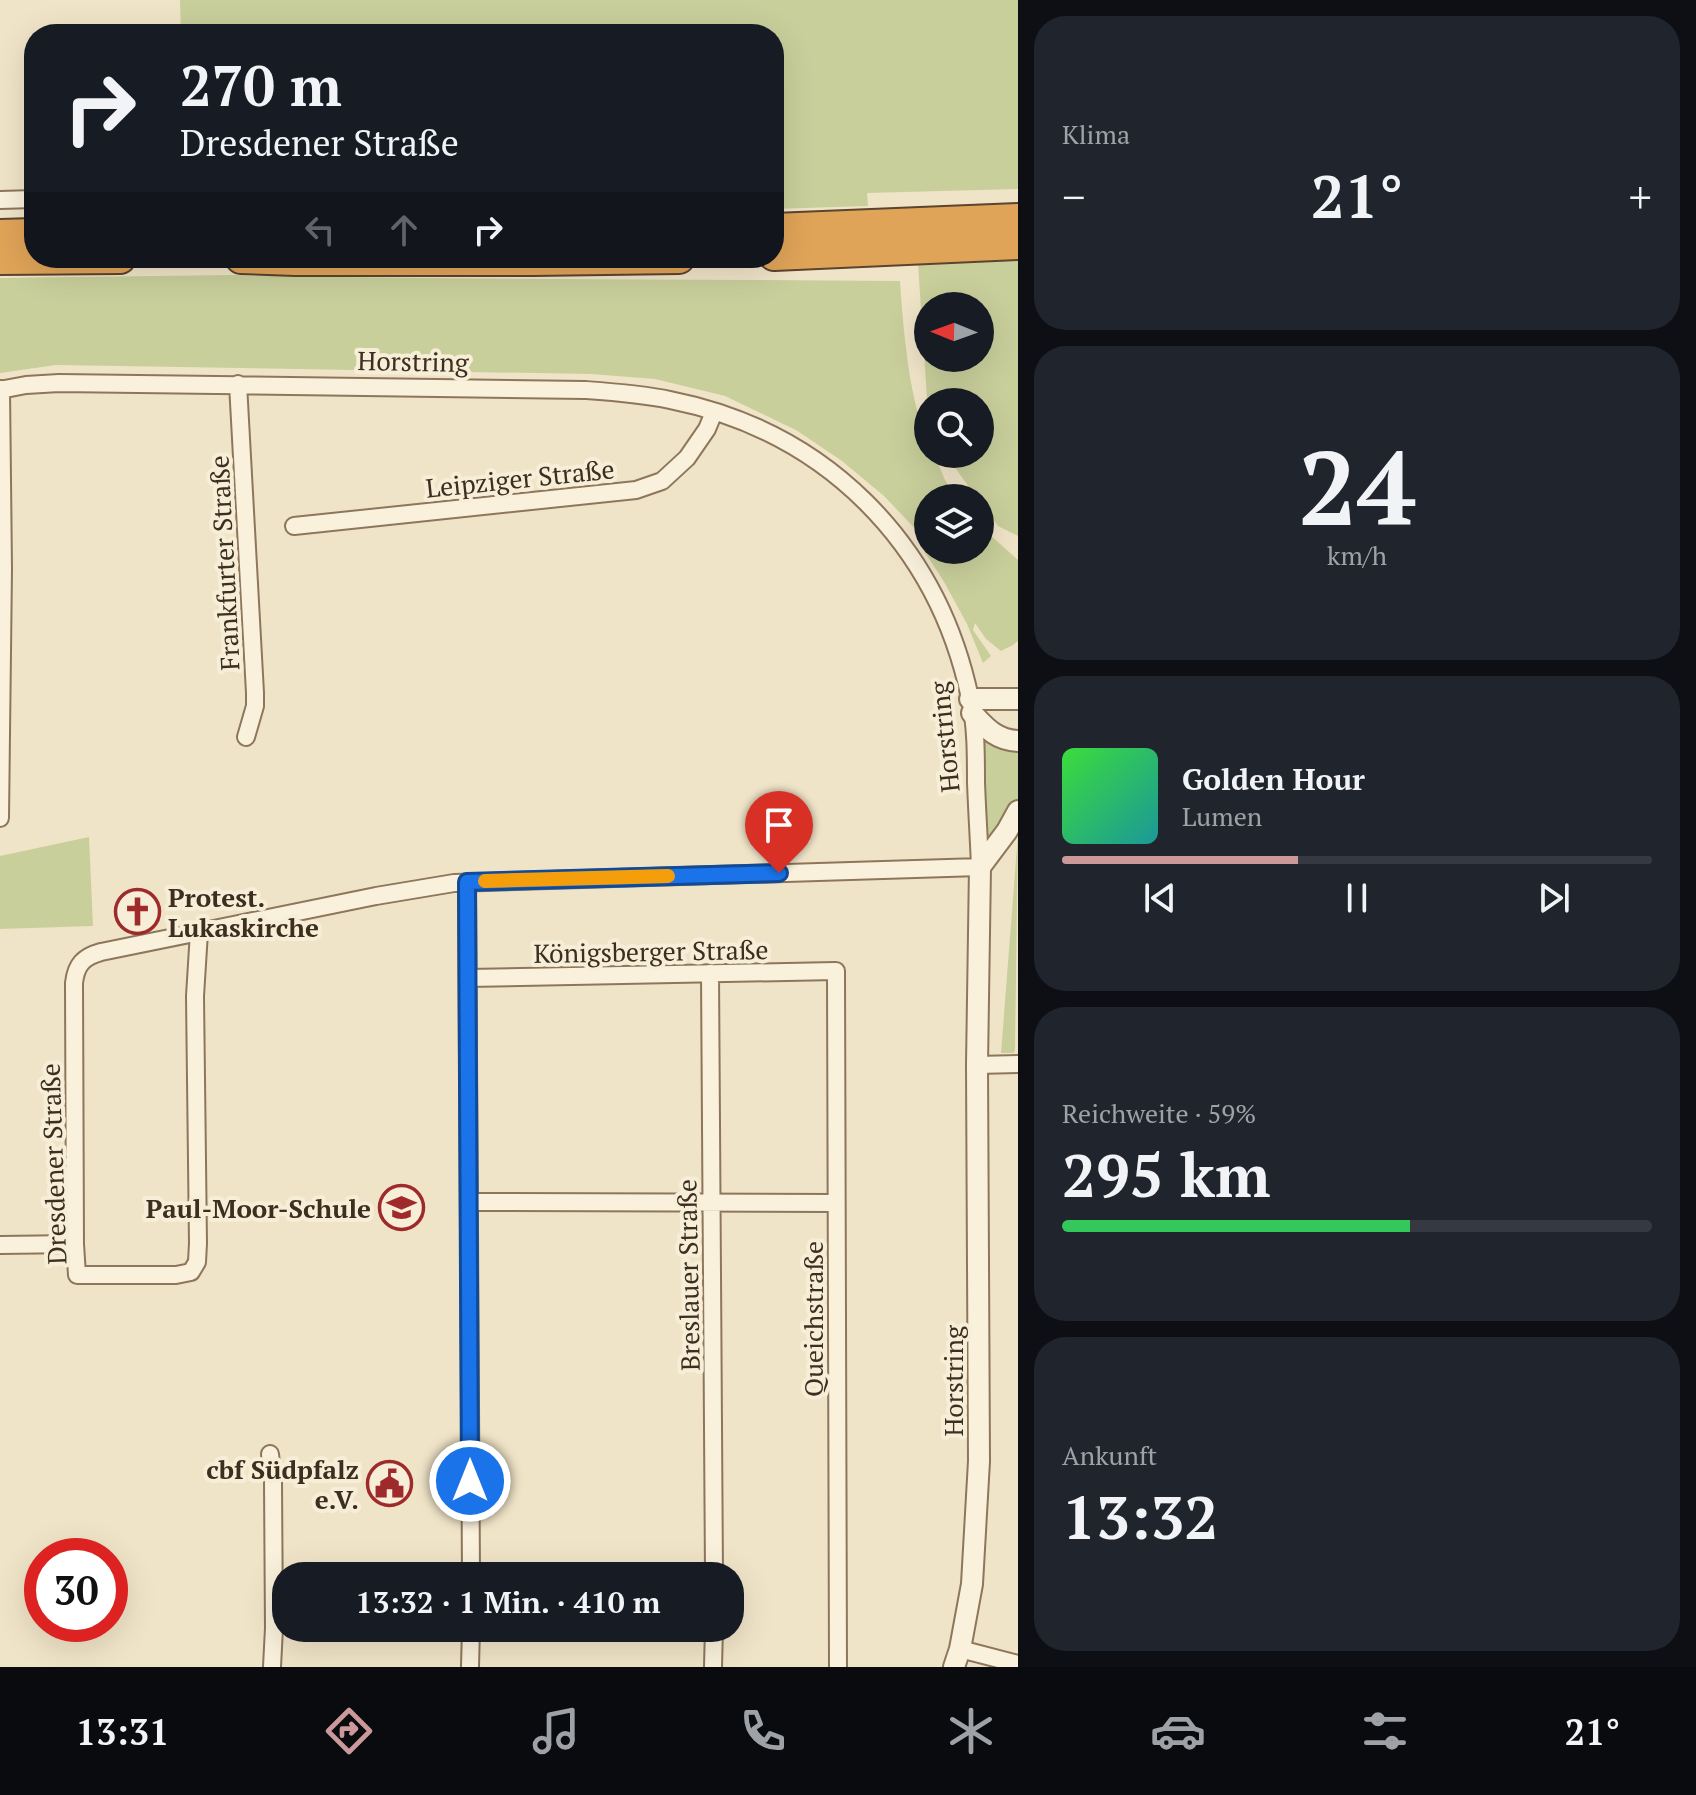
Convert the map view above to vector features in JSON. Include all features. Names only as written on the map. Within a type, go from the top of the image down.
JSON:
[{"type":"highway","points":[[784,229],[1018,219]]},
{"type":"highway","points":[[0,235],[24,234]]},
{"type":"highway","points":[[784,255],[1018,244]]},
{"type":"highway","points":[[0,259],[24,259]]},
{"type":"street","points":[[0,200],[24,199]]},
{"type":"street","name":"Horstring","points":[[0,389],[59,383],[238,384],[599,391],[662,398],[714,412],[792,444],[838,476],[883,518],[923,575],[943,614],[958,651],[971,706],[980,867],[977,1065],[979,1461],[972,1584],[957,1658]]},
{"type":"street","name":"Frankfurter Straße","points":[[238,384],[255,693],[255,706],[246,737]]},
{"type":"street","points":[[0,389],[3,569],[0,818]]},
{"type":"street","name":"Leipziger Straße","points":[[294,526],[636,490],[662,481],[687,458],[699,444],[714,412]]},
{"type":"street","points":[[1018,699],[971,706],[994,735],[1018,741]]},
{"type":"street","points":[[980,867],[1018,811]]},
{"type":"street","name":"Dresdener Straße","points":[[199,932],[195,992],[197,1262],[191,1272],[176,1275],[77,1275],[74,1006],[77,967],[90,955],[199,932],[376,896],[467,882],[980,867]]},
{"type":"street","points":[[467,882],[471,1562]]},
{"type":"street","name":"Königsberger Straße","points":[[468,978],[836,971]]},
{"type":"street","name":"Queichstraße","points":[[836,971],[838,1667]]},
{"type":"street","name":"Breslauer Straße","points":[[710,973],[714,1562]]},
{"type":"street","points":[[977,1065],[1018,1064]]},
{"type":"street","points":[[469,1202],[836,1203]]},
{"type":"street","points":[[0,1245],[75,1244]]},
{"type":"street","points":[[270,1454],[273,1497],[272,1667]]},
{"type":"street","points":[[470,1667],[471,1642]]},
{"type":"street","points":[[713,1667],[714,1642]]},
{"type":"street","points":[[957,1658],[1018,1664]]},
{"type":"green space","points":[[180,0],[1018,0],[1018,189],[867,193],[868,206],[784,209],[784,24],[181,24]]},
{"type":"green space","points":[[1018,260],[1018,536],[994,521],[994,484],[967,484],[956,468],[994,468],[994,388],[926,388],[925,372],[994,372],[994,292],[920,292],[918,264]]},
{"type":"green space","points":[[231,275],[900,281],[914,396],[914,468],[940,468],[947,484],[914,484],[914,528],[884,496],[842,461],[796,430],[725,396],[655,379],[591,374],[56,365],[0,373],[0,278]]},
{"type":"green space","points":[[994,539],[1018,560],[1018,641],[1001,651],[986,639],[975,623],[973,630],[991,656],[983,663],[967,624],[932,564],[994,564]]},
{"type":"green space","points":[[987,729],[1018,741],[1018,811],[980,867],[975,747]]},
{"type":"green space","points":[[1018,834],[1015,1050],[1014,1053],[1001,1053]]},
{"type":"green space","points":[[89,837],[93,926],[0,929],[0,856]]},
{"type":"slow traffic","points":[[485,881],[668,876]]},
{"type":"place","name":"Protest. Lukaskirche","points":[[137,912]]},
{"type":"place","name":"Paul-Moor-Schule","points":[[402,1208]]},
{"type":"place","name":"cbf Südpfalz e.V.","points":[[390,1484]]},
{"type":"route","points":[[470,1481],[467,882],[779,873]]}]
